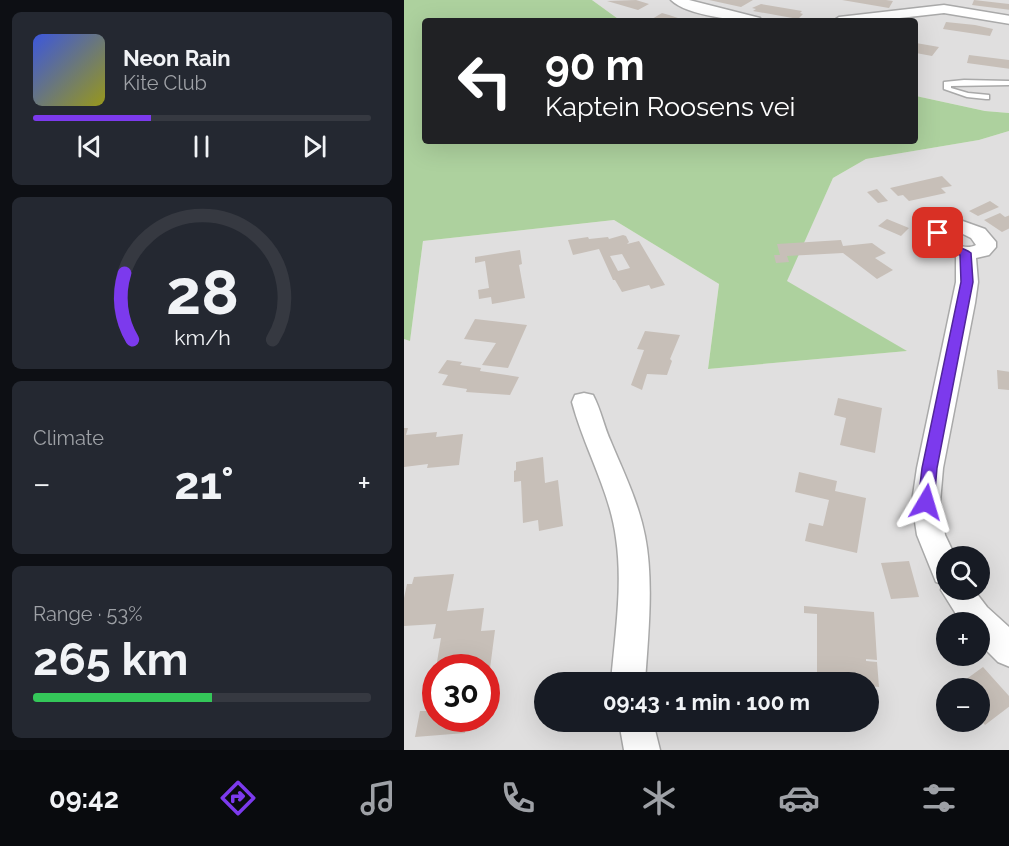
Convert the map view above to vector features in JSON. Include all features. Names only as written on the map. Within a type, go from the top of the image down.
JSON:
[{"type":"street","points":[[677,0],[699,8],[742,18]]},
{"type":"street","points":[[858,18],[947,4],[1010,20]]},
{"type":"street","points":[[936,548],[930,535],[926,502],[932,459],[964,303],[967,282],[966,253]]},
{"type":"street","points":[[584,402],[623,506],[630,538],[634,578],[629,672]]},
{"type":"street","points":[[963,600],[976,618],[1010,651]]},
{"type":"street","points":[[638,732],[642,750]]},
{"type":"lane","points":[[986,96],[954,92],[948,89],[947,84],[957,82],[1010,83]]},
{"type":"shaded area","points":[[592,0],[1009,0],[1009,113],[985,111],[918,96],[918,18],[617,18]]},
{"type":"shaded area","points":[[1009,131],[1009,750],[404,750],[404,339],[410,340],[423,241],[614,220],[719,284],[708,369],[906,351],[786,281],[833,178],[866,159],[979,140]]},
{"type":"green space","points":[[404,0],[592,0],[617,18],[422,18],[422,144],[918,144],[918,96],[985,111],[1009,113],[1009,131],[979,140],[866,159],[833,178],[787,281],[907,351],[708,369],[719,284],[614,220],[423,241],[410,341],[404,339]]},
{"type":"building","points":[[636,0],[649,4],[638,10],[607,1]]},
{"type":"building","points":[[709,0],[753,0],[741,7]]},
{"type":"building","points":[[842,0],[886,0],[893,1],[889,8]]},
{"type":"building","points":[[974,0],[1010,4],[1010,10],[972,5]]},
{"type":"building","points":[[761,4],[802,11],[800,13],[803,14],[799,18],[792,18],[753,11],[756,9],[752,8]]},
{"type":"building","points":[[662,13],[678,18],[654,18]]},
{"type":"building","points":[[946,22],[993,29],[990,36],[943,29]]},
{"type":"building","points":[[918,43],[939,47],[932,56],[918,53]]},
{"type":"building","points":[[969,55],[1010,60],[1010,69],[967,63]]},
{"type":"building","points":[[942,176],[952,186],[941,188],[946,193],[909,201],[903,195],[898,196],[890,188]]},
{"type":"building","points":[[877,189],[888,201],[878,203],[867,192]]},
{"type":"building","points":[[990,201],[999,207],[978,216],[969,211]]},
{"type":"building","points":[[1000,213],[1005,217],[1010,215],[1010,228],[1002,232],[984,220]]},
{"type":"building","points":[[887,219],[909,228],[901,236],[878,226]]},
{"type":"building","points":[[623,235],[629,242],[627,244],[639,241],[665,285],[651,289],[649,285],[622,292],[613,280],[599,249],[573,255],[568,240],[588,237],[589,239],[608,237],[609,239]],"holes":[[[622,254],[630,268],[618,271],[610,256]]]},
{"type":"building","points":[[841,240],[843,246],[872,243],[886,253],[875,258],[893,270],[877,279],[843,253],[787,256],[789,262],[776,263],[774,255],[780,255],[777,244]]},
{"type":"building","points":[[520,250],[522,264],[519,265],[525,298],[492,304],[491,297],[479,299],[478,290],[489,288],[485,261],[475,263],[475,257]]},
{"type":"building","points":[[475,319],[527,325],[508,368],[482,365],[496,343],[464,339]]},
{"type":"building","points":[[645,331],[680,335],[670,359],[672,361],[667,375],[647,374],[642,390],[631,385],[644,350],[637,349]]},
{"type":"building","points":[[447,360],[462,362],[460,365],[481,368],[480,371],[519,377],[510,395],[466,392],[467,389],[442,385],[448,375],[438,373]]},
{"type":"building","points":[[997,370],[1010,372],[1010,390],[998,389]]},
{"type":"building","points":[[838,398],[882,408],[875,453],[840,445],[846,418],[834,415]]},
{"type":"building","points":[[404,428],[408,428],[406,435],[437,432],[436,437],[463,434],[459,465],[427,468],[428,464],[404,467]]},
{"type":"building","points":[[543,457],[545,483],[558,480],[563,526],[539,531],[538,520],[523,523],[521,481],[514,482],[514,471],[516,462]]},
{"type":"building","points":[[799,472],[837,481],[835,491],[866,498],[857,553],[805,541],[809,523],[823,526],[829,500],[795,492]]},
{"type":"building","points":[[909,561],[919,597],[891,599],[881,563]]},
{"type":"building","points":[[454,574],[447,611],[484,608],[481,631],[495,630],[492,654],[438,654],[441,638],[433,639],[436,624],[404,626],[404,598],[407,584],[412,584],[414,577]]},
{"type":"building","points":[[804,606],[874,612],[877,660],[866,659],[866,661],[877,662],[878,672],[817,672],[817,614],[804,613]]},
{"type":"building","points":[[983,667],[1010,697],[1010,706],[990,721],[990,678],[968,678]]},
{"type":"building","points":[[420,711],[422,711],[422,732],[465,733],[415,737]]},
{"type":"route","points":[[926,502],[930,468],[964,303],[968,261],[966,253],[947,249],[941,244],[937,238],[938,233]]}]
